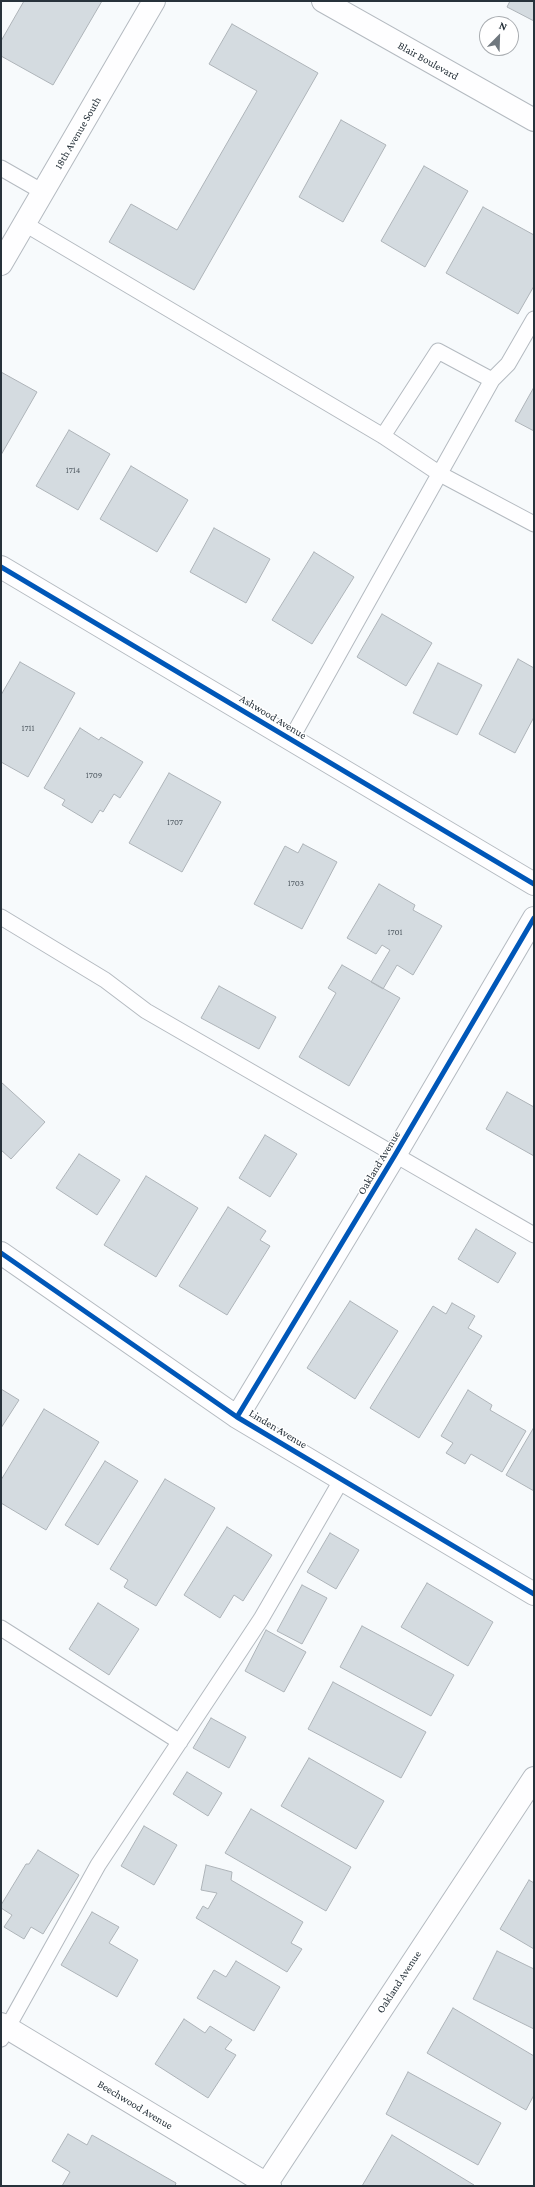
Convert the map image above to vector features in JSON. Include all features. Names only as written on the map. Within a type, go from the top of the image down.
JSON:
[{"type":"street","name":"18th Avenue South","points":[[1,264],[154,1]]},
{"type":"street","name":"Blair Boulevard","points":[[323,1],[534,120]]},
{"type":"street","name":"Ashwood Avenue","points":[[1,567],[534,884]]},
{"type":"street","name":"Oakland Avenue","points":[[237,1417],[395,1155],[534,918]]},
{"type":"street","name":"Linden Avenue","points":[[1,1253],[237,1417],[534,1594]]},
{"type":"street","name":"Oakland Avenue","points":[[267,2185],[534,1778]]},
{"type":"street","name":"Beechwood Avenue","points":[[3,2030],[267,2185]]},
{"type":"lane","points":[[1,168],[43,192]]},
{"type":"lane","points":[[24,224],[383,436],[440,474],[534,524]]},
{"type":"lane","points":[[291,739],[492,380],[508,364],[534,319]]},
{"type":"lane","points":[[383,436],[438,351],[492,380]]},
{"type":"lane","points":[[1,917],[105,980],[146,1011],[534,1235]]},
{"type":"lane","points":[[3,2030],[98,1865],[261,1619],[342,1479]]},
{"type":"lane","points":[[1,1628],[180,1742]]},
{"type":"building","points":[[24,1],[102,1],[53,85],[1,56],[1,41]]},
{"type":"building","points":[[510,1],[534,1],[534,21],[507,7]]},
{"type":"building","points":[[232,24],[318,73],[194,290],[109,242],[131,204],[177,230],[257,91],[209,64]]},
{"type":"building","points":[[341,120],[386,145],[343,222],[299,197]]},
{"type":"building","points":[[424,166],[468,191],[425,267],[381,241]]},
{"type":"building","points":[[483,207],[534,235],[534,286],[518,314],[446,273]]},
{"type":"building","points":[[1,372],[37,392],[1,455]]},
{"type":"building","points":[[534,387],[534,431],[515,421]]},
{"type":"building","points":[[69,430],[110,454],[78,510],[36,486]]},
{"type":"building","points":[[131,466],[188,500],[157,552],[100,519]]},
{"type":"building","points":[[214,528],[270,559],[246,603],[190,572]]},
{"type":"building","points":[[314,552],[354,577],[312,644],[272,620]]},
{"type":"building","points":[[382,614],[432,643],[406,686],[357,657]]},
{"type":"building","points":[[518,659],[534,668],[534,717],[515,753],[479,734]]},
{"type":"building","points":[[20,662],[75,693],[28,777],[1,762],[1,695]]},
{"type":"building","points":[[438,663],[482,685],[457,735],[413,713]]},
{"type":"building","points":[[80,728],[99,740],[101,737],[143,762],[120,798],[114,794],[103,812],[100,810],[92,823],[62,805],[65,800],[44,788]]},
{"type":"building","points":[[169,773],[221,802],[182,872],[129,843]]},
{"type":"building","points":[[303,844],[337,862],[302,929],[254,904],[285,846],[298,853]]},
{"type":"building","points":[[379,884],[415,905],[413,910],[442,926],[413,975],[397,965],[383,989],[371,982],[390,950],[382,945],[376,954],[347,938]]},
{"type":"building","points":[[342,965],[400,998],[349,1086],[299,1057],[336,993],[328,988]]},
{"type":"building","points":[[219,986],[276,1017],[259,1049],[201,1018]]},
{"type":"building","points":[[1,1082],[45,1122],[11,1159],[1,1150]]},
{"type":"building","points":[[507,1092],[534,1107],[534,1156],[486,1129]]},
{"type":"building","points":[[265,1135],[297,1154],[270,1197],[239,1178]]},
{"type":"building","points":[[79,1154],[120,1180],[97,1215],[56,1188]]},
{"type":"building","points":[[146,1176],[198,1208],[156,1277],[104,1245]]},
{"type":"building","points":[[228,1207],[266,1231],[260,1240],[270,1246],[227,1315],[179,1286]]},
{"type":"building","points":[[476,1229],[516,1253],[498,1283],[458,1259]]},
{"type":"building","points":[[350,1301],[398,1331],[355,1399],[307,1368]]},
{"type":"building","points":[[452,1303],[475,1316],[468,1328],[482,1336],[419,1438],[370,1408],[433,1306],[446,1314]]},
{"type":"building","points":[[1,1389],[19,1400],[1,1428]]},
{"type":"building","points":[[468,1390],[492,1405],[490,1410],[526,1431],[502,1472],[471,1454],[465,1464],[446,1453],[453,1443],[441,1436]]},
{"type":"building","points":[[44,1409],[99,1442],[46,1530],[1,1503],[1,1480]]},
{"type":"building","points":[[534,1427],[534,1491],[506,1475]]},
{"type":"building","points":[[105,1461],[138,1481],[98,1545],[65,1525]]},
{"type":"building","points":[[165,1479],[215,1508],[156,1606],[124,1587],[128,1580],[110,1569]]},
{"type":"building","points":[[227,1527],[272,1555],[243,1601],[234,1595],[220,1618],[184,1595]]},
{"type":"building","points":[[330,1533],[359,1550],[336,1589],[307,1572]]},
{"type":"building","points":[[427,1583],[493,1622],[468,1666],[401,1627]]},
{"type":"building","points":[[302,1585],[327,1598],[302,1644],[277,1631]]},
{"type":"building","points":[[98,1603],[139,1629],[109,1675],[69,1649]]},
{"type":"building","points":[[362,1626],[454,1675],[431,1716],[340,1667]]},
{"type":"building","points":[[266,1630],[306,1652],[284,1692],[245,1671]]},
{"type":"building","points":[[333,1682],[426,1732],[401,1778],[308,1729]]},
{"type":"building","points":[[211,1718],[246,1737],[229,1768],[193,1748]]},
{"type":"building","points":[[309,1758],[384,1801],[356,1849],[281,1806]]},
{"type":"building","points":[[187,1772],[222,1793],[208,1816],[173,1794]]},
{"type":"building","points":[[251,1809],[351,1867],[326,1911],[225,1853]]},
{"type":"building","points":[[144,1826],[177,1845],[154,1885],[121,1866]]},
{"type":"building","points":[[38,1850],[79,1875],[43,1934],[31,1927],[24,1939],[4,1927],[12,1915],[1,1908],[1,1905],[26,1864],[29,1864]]},
{"type":"building","points":[[206,1865],[232,1872],[231,1880],[303,1922],[291,1943],[302,1949],[287,1972],[196,1918],[203,1906],[208,1909],[217,1893],[201,1890]]},
{"type":"building","points":[[529,1880],[534,1883],[534,1949],[500,1929]]},
{"type":"building","points":[[92,1912],[119,1927],[109,1943],[138,1960],[117,1997],[61,1965]]},
{"type":"building","points":[[497,1951],[534,1969],[534,2029],[473,1999]]},
{"type":"building","points":[[236,1961],[280,1987],[254,2031],[197,1998],[214,1970],[226,1977]]},
{"type":"building","points":[[453,2008],[534,2056],[534,2095],[526,2110],[427,2053]]},
{"type":"building","points":[[184,2019],[205,2033],[210,2026],[232,2040],[225,2049],[236,2055],[208,2098],[155,2064]]},
{"type":"building","points":[[408,2072],[501,2123],[478,2165],[386,2114]]},
{"type":"building","points":[[68,2134],[87,2145],[92,2135],[176,2183],[175,2186],[62,2186],[70,2172],[52,2161]]},
{"type":"building","points":[[392,2135],[474,2185],[362,2186]]},
{"type":"cycle path","points":[[1,567],[534,884]]},
{"type":"cycle path","points":[[237,1417],[395,1155],[534,918]]},
{"type":"cycle path","points":[[1,1253],[237,1417],[534,1594]]}]
